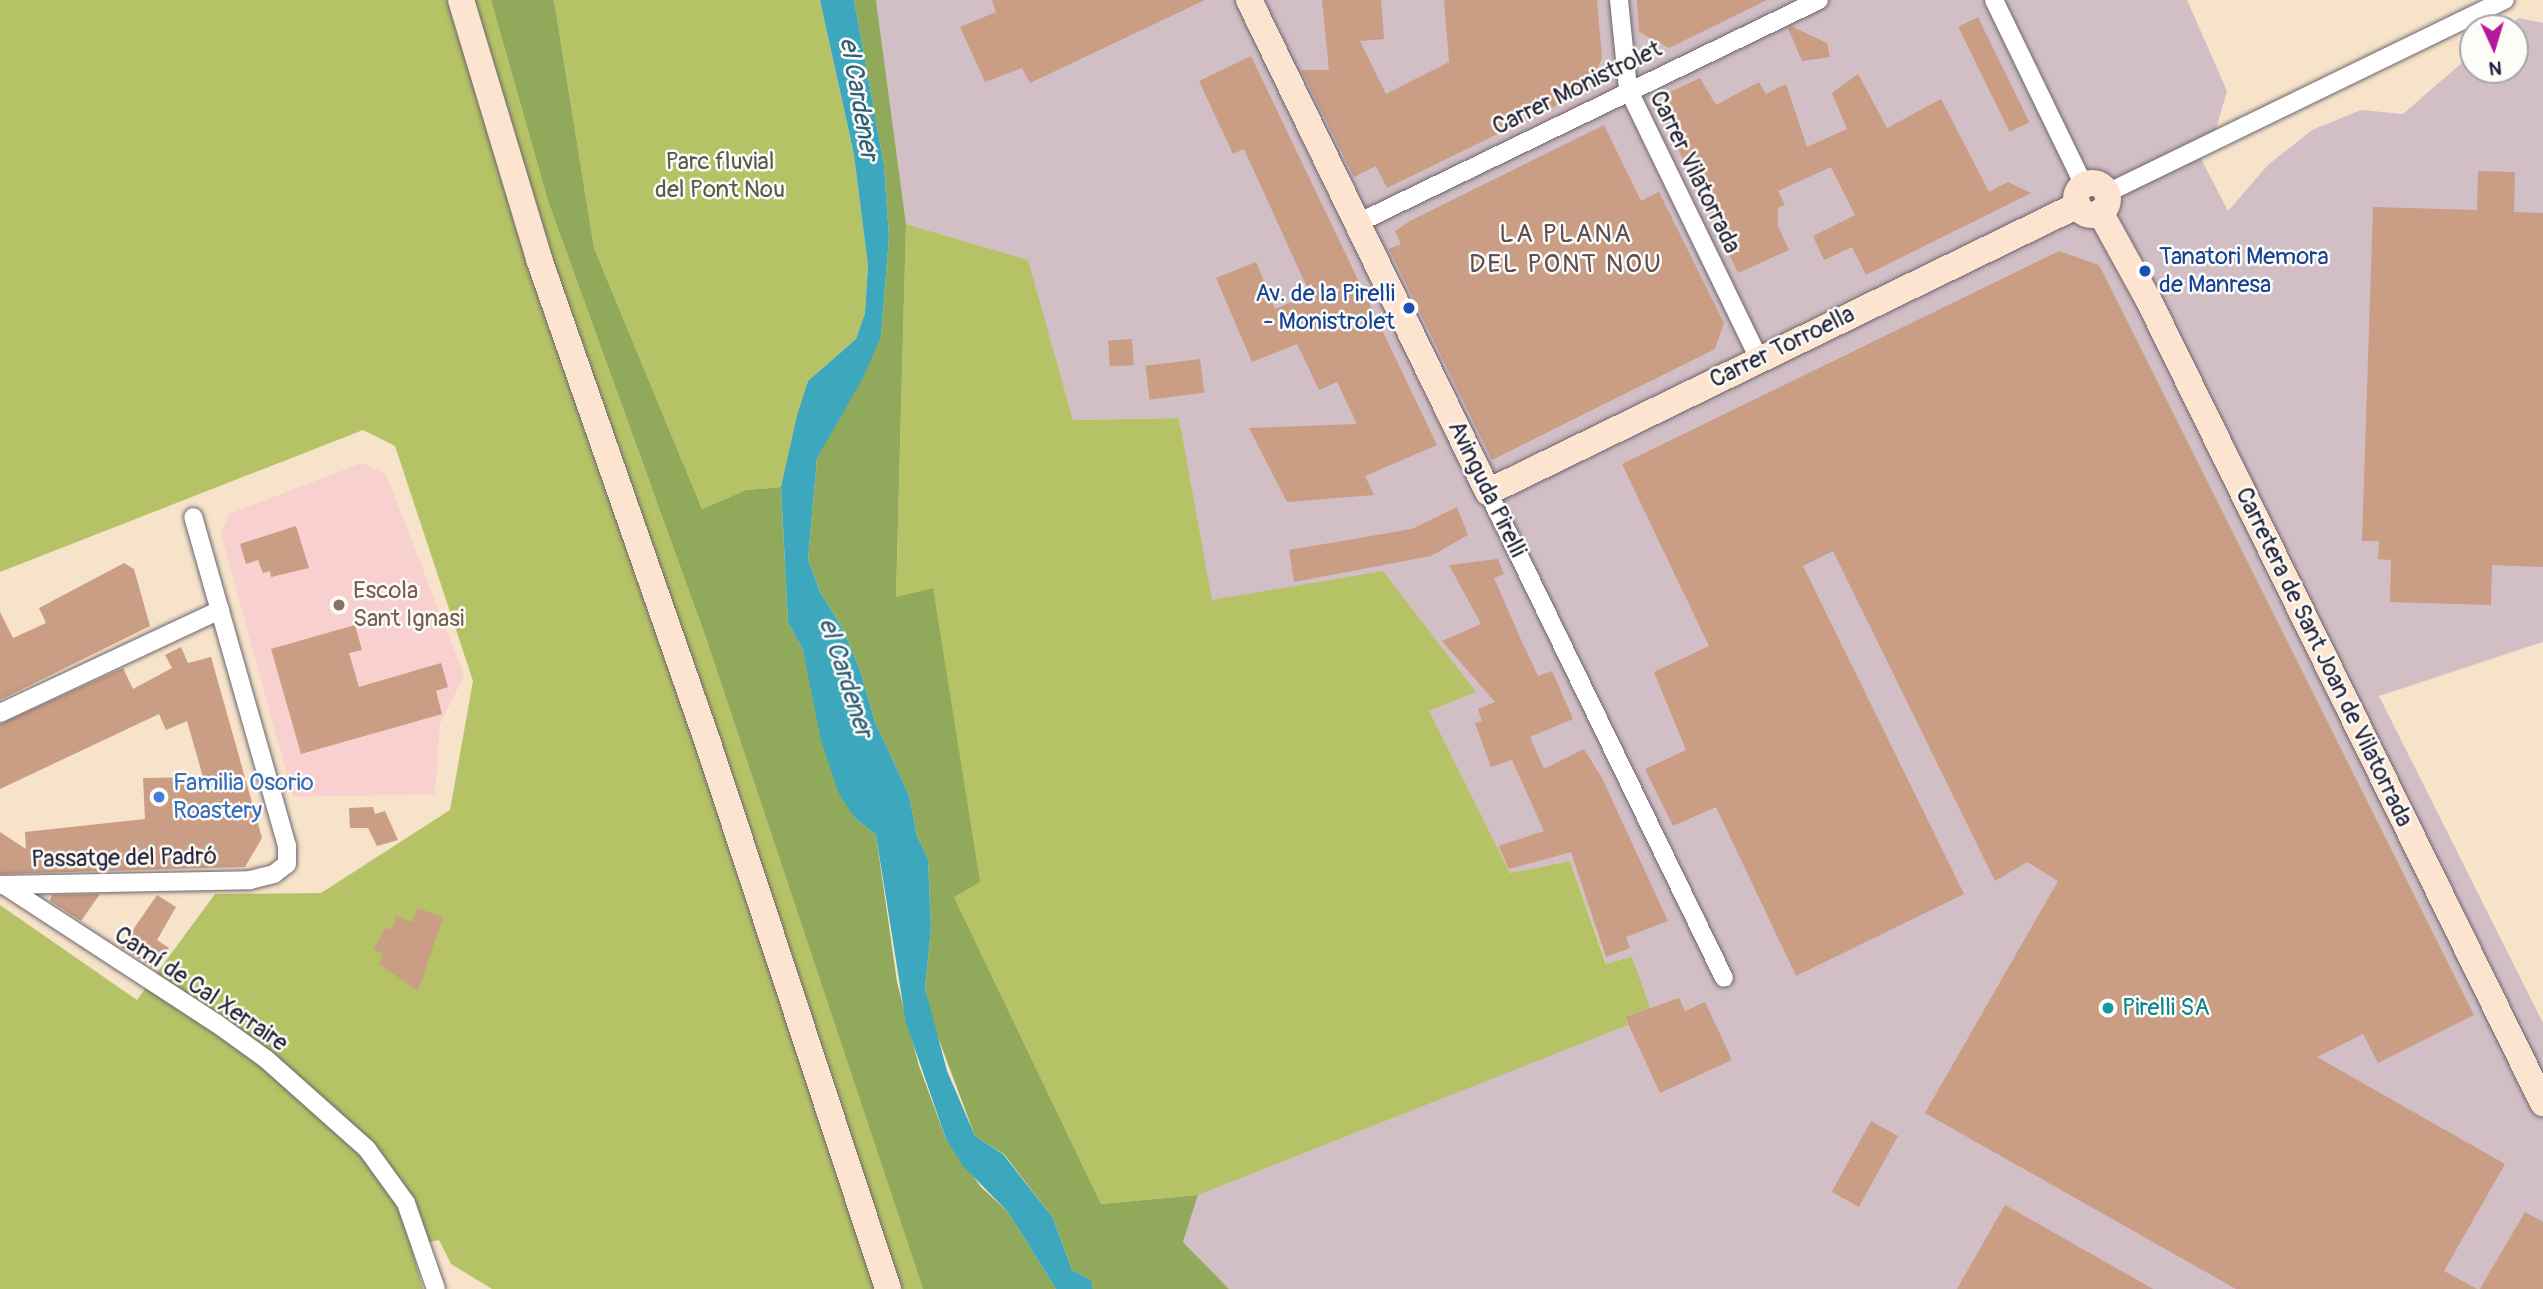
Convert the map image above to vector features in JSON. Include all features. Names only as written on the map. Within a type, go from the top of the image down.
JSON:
[{"type":"street","points":[[461,0],[539,259],[708,743],[888,1289]]},
{"type":"street","name":"Avinguda Pirelli","points":[[1249,0],[1724,978]]},
{"type":"street","name":"Carrer Vilatorrada","points":[[1619,0],[1628,89],[1758,358]]},
{"type":"street","name":"Carrer Monistrolet","points":[[1357,223],[1628,89],[1819,0]]},
{"type":"street","points":[[1994,0],[2092,199],[2505,0]]},
{"type":"street","name":"Carrer Torroella","points":[[1488,492],[1758,358],[2092,199]]},
{"type":"street","name":"Carretera de Sant Joan de Vilatorrada","points":[[2092,199],[2148,299],[2543,1103]]},
{"type":"street","points":[[0,713],[220,610],[193,517]]},
{"type":"street","name":"Passatge del Padró","points":[[2,886],[250,880],[274,874],[287,864],[287,846],[220,610]]},
{"type":"street","name":"Camí de Cal Xerraire","points":[[2,886],[266,1059],[367,1149],[406,1203],[426,1253],[436,1289]]},
{"type":"shaded area","points":[[876,0],[2187,0],[2227,91],[2214,136],[2198,153],[2228,211],[2268,165],[2312,130],[2361,110],[2403,114],[2459,65],[2459,84],[2529,84],[2529,20],[2543,23],[2543,642],[2379,696],[2543,1023],[2543,1289],[1229,1289],[1183,1242],[1198,1195],[1628,1024],[1570,861],[1510,873],[1428,711],[1475,692],[1211,601],[1179,418],[1073,420],[1027,260],[906,224]]},
{"type":"shaded area","name":"Escola Sant Ignasi","points":[[362,463],[386,474],[464,676],[440,724],[435,794],[293,797],[221,534],[229,514]]},
{"type":"green space","points":[[0,0],[491,0],[548,201],[706,638],[923,1289],[492,1289],[451,1264],[439,1240],[411,1246],[423,1289],[0,1289],[0,905],[137,1000],[215,894],[321,893],[450,810],[473,681],[395,446],[363,430],[0,572]]},
{"type":"green space","points":[[491,0],[554,0],[594,248],[702,509],[746,490],[781,487],[788,622],[803,650],[854,817],[876,835],[897,982],[919,1066],[946,1139],[981,1187],[1008,1212],[1056,1289],[923,1289],[706,638],[548,201]]},
{"type":"green space","name":"Parc fluvial del Pont Nou","points":[[554,0],[820,0],[854,155],[868,266],[865,313],[856,339],[808,381],[781,487],[746,490],[702,509],[594,248]]},
{"type":"green space","points":[[854,0],[876,0],[906,224],[896,597],[933,588],[980,882],[954,897],[1101,1204],[1198,1195],[1183,1242],[1229,1289],[1093,1289],[1091,1280],[1072,1270],[1053,1218],[1004,1154],[975,1136],[933,1024],[925,988],[931,928],[928,859],[917,836],[909,795],[875,722],[861,673],[844,631],[820,592],[808,559],[817,458],[881,336],[889,237],[884,165]]},
{"type":"green space","points":[[906,224],[1028,260],[1073,420],[1179,418],[1212,600],[1383,571],[1476,692],[1429,711],[1510,873],[1570,861],[1606,964],[1632,957],[1650,1008],[1625,1017],[1628,1025],[1198,1195],[1101,1204],[954,897],[933,588],[896,598]]},
{"type":"water","name":"el Cardener","points":[[820,0],[854,0],[884,165],[889,237],[881,336],[863,378],[817,458],[808,559],[820,592],[844,631],[861,673],[875,722],[909,795],[917,836],[928,859],[931,928],[925,988],[947,1071],[975,1136],[1003,1154],[1053,1218],[1072,1270],[1091,1280],[1093,1289],[1056,1289],[1008,1212],[963,1166],[946,1139],[906,1023],[876,835],[854,817],[838,792],[821,740],[803,650],[788,622],[781,487],[808,381],[856,339],[865,313],[868,266],[854,155]]},
{"type":"building","points":[[992,0],[1205,0],[1030,83],[1022,68],[985,82],[960,27],[996,12]]},
{"type":"building","points":[[1322,0],[1381,0],[1384,39],[1360,41],[1386,94],[1449,62],[1444,0],[1597,0],[1602,58],[1588,90],[1387,188],[1376,166],[1354,177],[1301,70],[1329,70]]},
{"type":"building","points":[[1637,0],[1767,0],[1669,48],[1639,32]]},
{"type":"building","points":[[1978,17],[2029,122],[2010,132],[1958,27]]},
{"type":"building","points":[[1791,26],[1827,43],[1830,57],[1802,61],[1788,28]]},
{"type":"building","points":[[1251,56],[1437,445],[1365,476],[1374,495],[1287,502],[1249,428],[1357,424],[1337,382],[1319,390],[1297,344],[1252,362],[1216,278],[1256,262],[1275,309],[1310,294],[1244,149],[1233,154],[1199,81]]},
{"type":"building","points":[[1858,74],[1887,128],[1941,99],[1989,192],[2008,182],[2031,193],[1866,275],[1852,247],[1824,260],[1813,236],[1855,215],[1831,167],[1778,191],[1785,205],[1778,208],[1778,226],[1789,250],[1738,273],[1663,118],[1668,93],[1700,78],[1716,105],[1759,82],[1766,94],[1786,84],[1807,147],[1847,129],[1832,93]]},
{"type":"building","points":[[1604,125],[1641,201],[1659,192],[1724,323],[1715,349],[1492,460],[1389,249],[1401,244],[1395,231],[1410,221]]},
{"type":"building","points":[[2478,171],[2515,172],[2514,212],[2543,213],[2543,567],[2492,565],[2491,605],[2390,602],[2391,560],[2378,559],[2379,541],[2362,541],[2373,207],[2477,210]]},
{"type":"building","points":[[2059,251],[2099,265],[2474,1015],[2378,1063],[2363,1034],[2317,1057],[2505,1164],[2444,1271],[2477,1289],[2236,1289],[1925,1113],[2058,881],[2027,862],[1995,881],[1833,551],[1803,566],[1964,894],[1796,976],[1716,807],[1673,826],[1645,769],[1686,750],[1654,672],[1709,646],[1622,464]]},
{"type":"building","points":[[1132,339],[1134,365],[1110,367],[1108,341]]},
{"type":"building","points":[[1200,359],[1204,393],[1150,399],[1145,366]]},
{"type":"building","points":[[1457,507],[1468,535],[1431,556],[1294,582],[1289,550],[1412,529]]},
{"type":"building","points":[[296,526],[309,568],[271,577],[270,571],[263,573],[258,560],[246,564],[240,544]]},
{"type":"building","points":[[1498,559],[1504,574],[1494,578],[1521,640],[1538,676],[1552,671],[1573,719],[1530,737],[1544,769],[1584,749],[1602,778],[1668,921],[1626,937],[1630,948],[1606,957],[1571,852],[1509,869],[1499,846],[1544,831],[1512,760],[1491,767],[1475,723],[1482,721],[1478,709],[1495,702],[1442,641],[1481,624],[1449,565]]},
{"type":"building","points":[[124,563],[134,569],[150,626],[0,700],[0,612],[13,638],[46,623],[39,608]]},
{"type":"building","points":[[355,625],[362,650],[349,653],[359,687],[441,663],[448,687],[436,691],[442,714],[301,754],[271,649]]},
{"type":"building","points":[[181,647],[188,663],[211,657],[262,838],[245,867],[0,874],[0,832],[26,849],[25,832],[145,819],[143,778],[203,777],[187,721],[166,730],[159,714],[0,789],[0,724],[123,668],[133,689],[172,668],[165,655]]},
{"type":"building","points":[[373,807],[375,814],[385,811],[398,840],[377,846],[368,828],[350,828],[349,808]]},
{"type":"building","points":[[100,894],[81,921],[50,901],[52,895]]},
{"type":"building","points":[[157,895],[176,907],[157,940],[169,948],[155,969],[121,947]]},
{"type":"building","points":[[417,908],[443,917],[418,991],[379,964],[383,953],[373,950],[386,928],[392,929],[396,916],[412,922]]},
{"type":"building","points":[[1679,998],[1685,1011],[1705,1002],[1732,1060],[1660,1093],[1625,1017]]},
{"type":"building","points":[[1871,1121],[1898,1136],[1859,1207],[1832,1192]]},
{"type":"building","points":[[2005,1205],[2153,1289],[1957,1289]]},
{"type":"building","points":[[2525,1212],[2543,1222],[2543,1289],[2480,1289]]},
{"type":"place","name":"Tanatori Memora de Manresa","points":[[2145,271]]},
{"type":"place","name":"Av. de la Pirelli - Monistrolet","points":[[1409,308]]},
{"type":"place","name":"Escola Sant Ignasi","points":[[339,605]]},
{"type":"place","name":"Familia Osorio Roastery","points":[[159,797]]},
{"type":"place","name":"Pirelli SA","points":[[2108,1008]]},
{"type":"district","name":"LA PLANA DEL PONT NOU","points":[[1566,250]]}]
